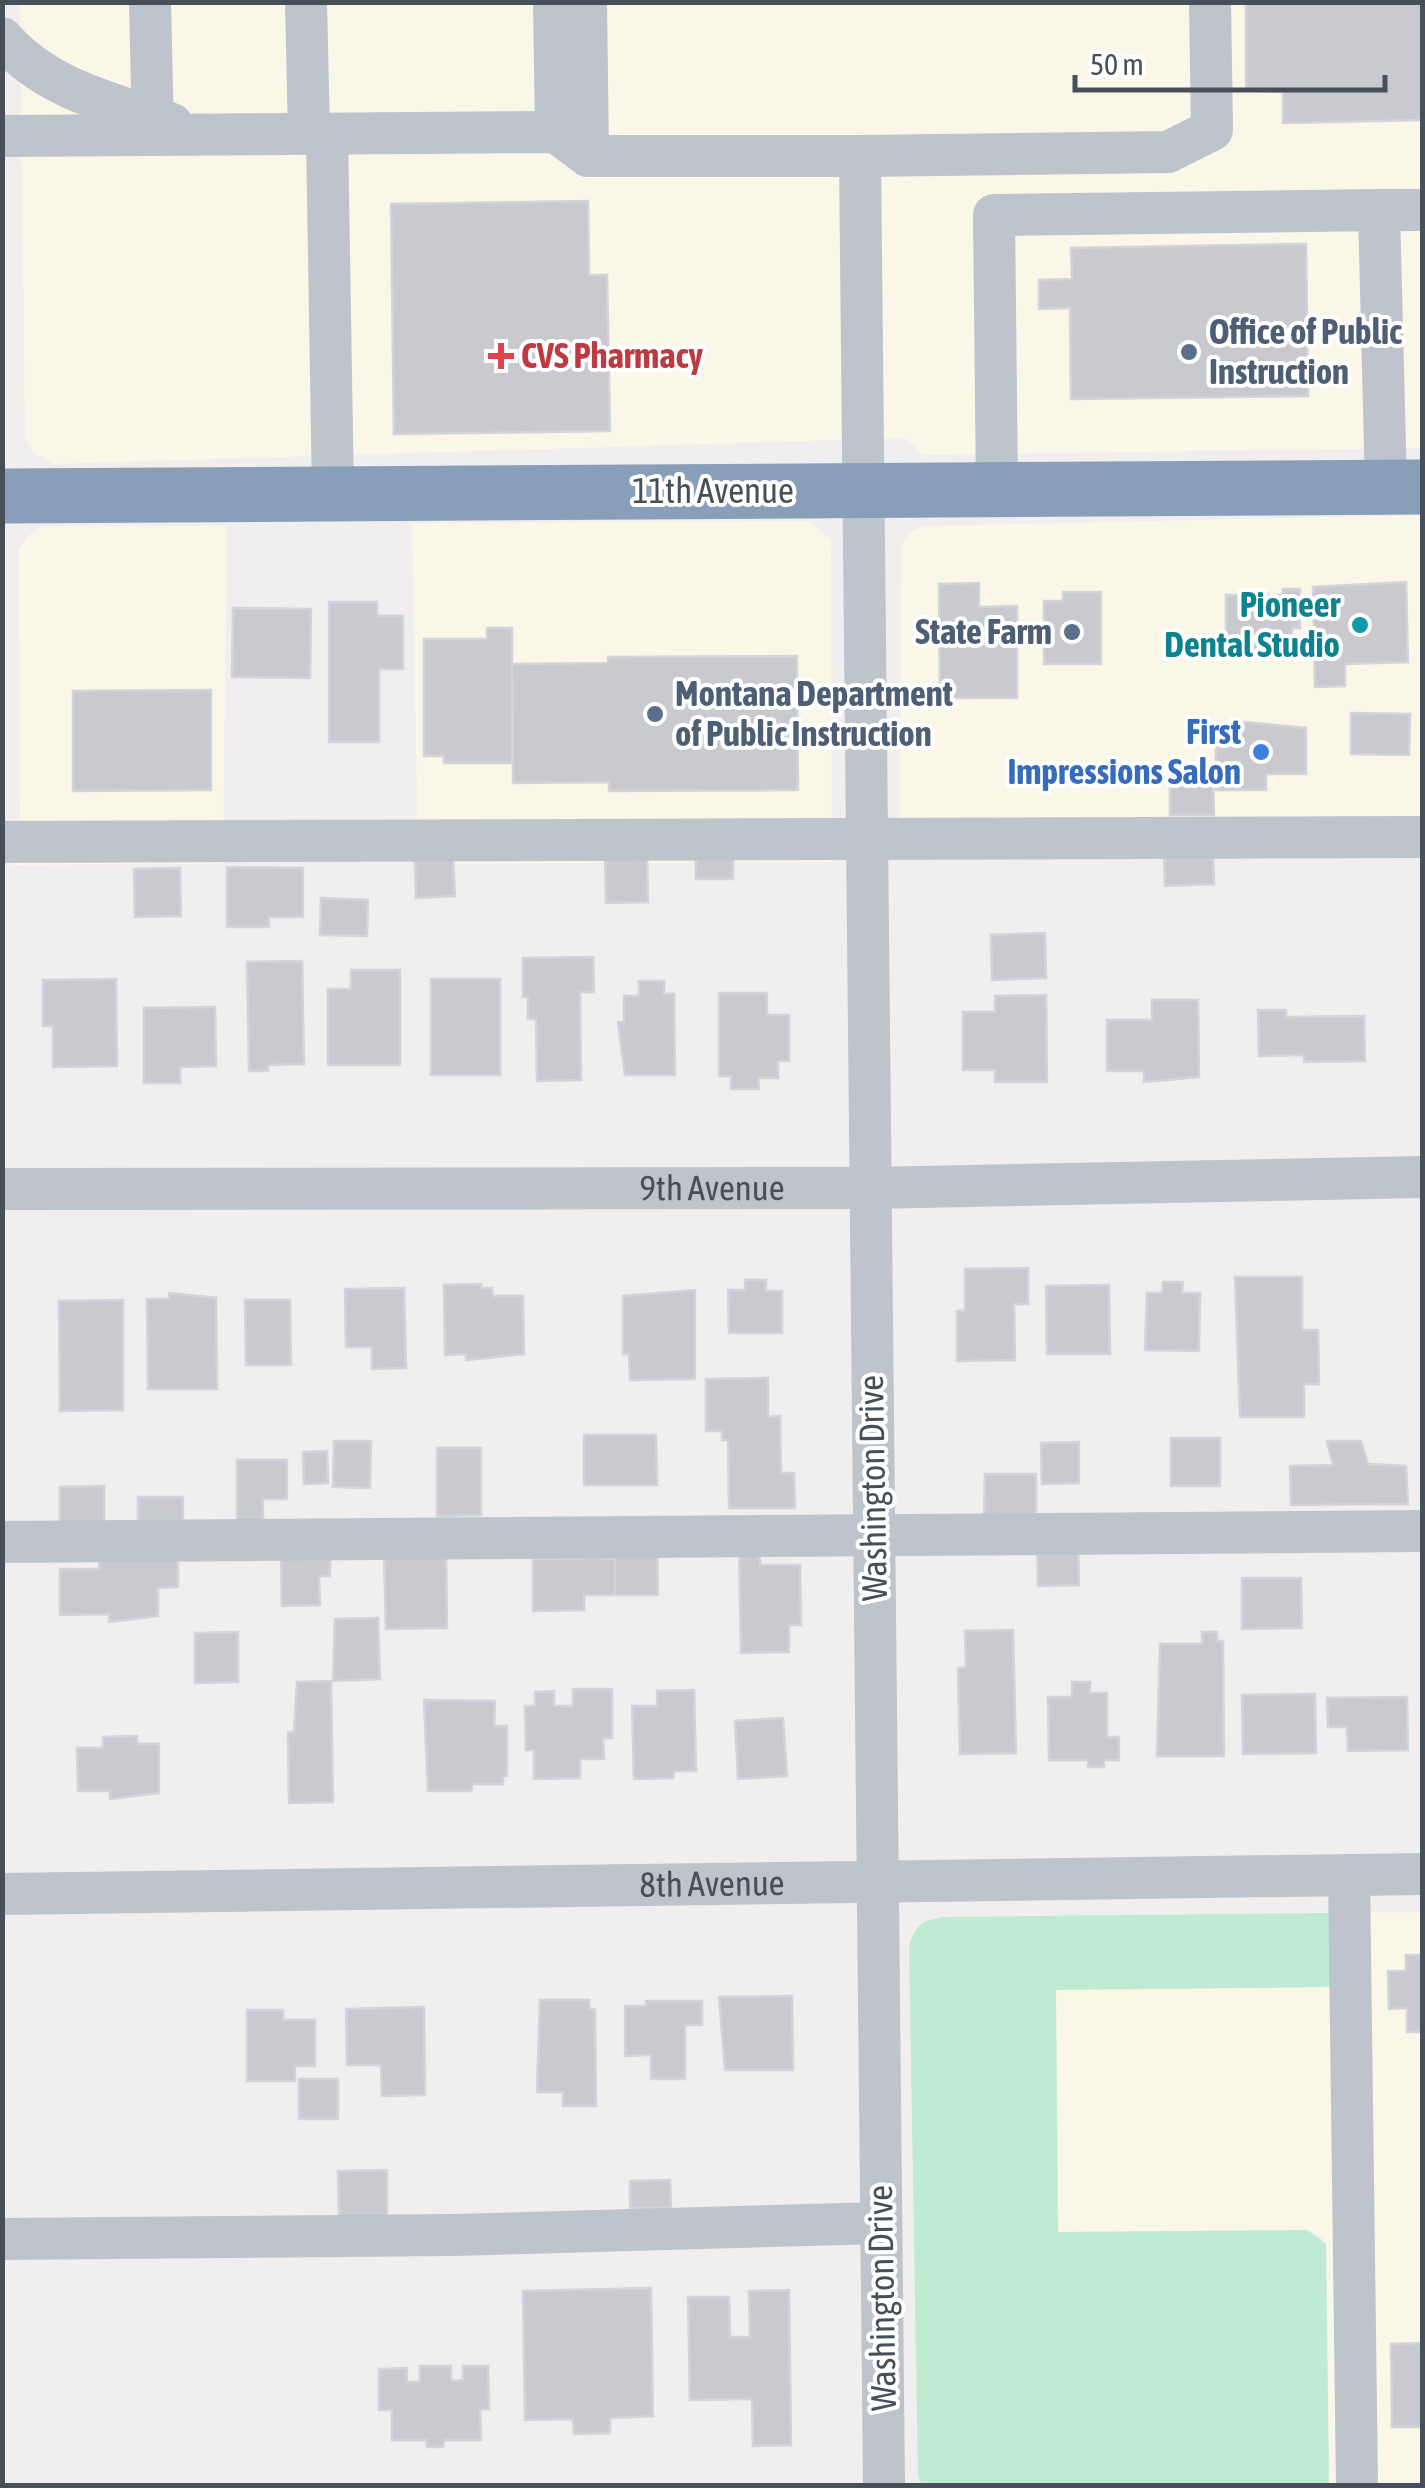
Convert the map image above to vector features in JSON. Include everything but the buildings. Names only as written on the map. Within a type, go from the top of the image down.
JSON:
[{"type":"highway","name":"11th Avenue","points":[[2,496],[1404,486]]},
{"type":"street","points":[[150,2],[152,126]]},
{"type":"street","points":[[306,2],[318,134],[333,494]]},
{"type":"street","points":[[554,2],[572,144]]},
{"type":"street","points":[[572,144],[586,2]]},
{"type":"street","points":[[2,136],[152,126],[201,134],[318,134],[860,156],[1168,152],[1212,130],[1210,2]]},
{"type":"street","points":[[2,38],[16,55],[58,84],[152,126]]},
{"type":"street","name":"Washington Drive","points":[[860,156],[884,2486]]},
{"type":"street","points":[[1379,210],[1404,486]]},
{"type":"street","points":[[997,491],[994,215],[1422,210]]},
{"type":"street","points":[[2,842],[1422,837]]},
{"type":"street","name":"9th Avenue","points":[[2,1189],[870,1188],[1422,1177]]},
{"type":"street","points":[[2,1542],[1422,1531]]},
{"type":"street","points":[[1350,1874],[1357,2486]]},
{"type":"street","name":"8th Avenue","points":[[2,1894],[1422,1874]]},
{"type":"street","points":[[2,2240],[452,2235],[882,2223]]},
{"type":"shaded area","points":[[20,3],[1422,3],[1422,448],[923,455],[905,438],[54,464],[34,453],[25,437]]},
{"type":"shaded area","points":[[1422,515],[1422,846],[900,852],[901,545],[909,533],[923,526]]},
{"type":"shaded area","points":[[809,521],[831,540],[832,862],[418,864],[412,523]]},
{"type":"shaded area","points":[[43,526],[227,526],[223,864],[10,865],[20,830],[19,550],[29,535]]},
{"type":"shaded area","points":[[1422,1912],[1422,2485],[1329,2485],[1326,2244],[1320,2236],[1307,2230],[1058,2232],[1056,1989],[1332,1987],[1330,1913]]},
{"type":"green space","points":[[1330,1913],[1333,1987],[1056,1990],[1058,2232],[1307,2230],[1326,2244],[1329,2485],[922,2485],[918,2476],[909,1946],[917,1929],[924,1922],[943,1917]]},
{"type":"place","name":"Office of Public Instruction","points":[[1189,352]]},
{"type":"place","name":"CVS Pharmacy","points":[[501,356]]},
{"type":"place","name":"Pioneer Dental Studio","points":[[1360,625]]},
{"type":"place","name":"State Farm","points":[[1072,632]]},
{"type":"place","name":"Montana Department of Public Instruction","points":[[655,714]]},
{"type":"place","name":"First Impressions Salon","points":[[1261,752]]}]
